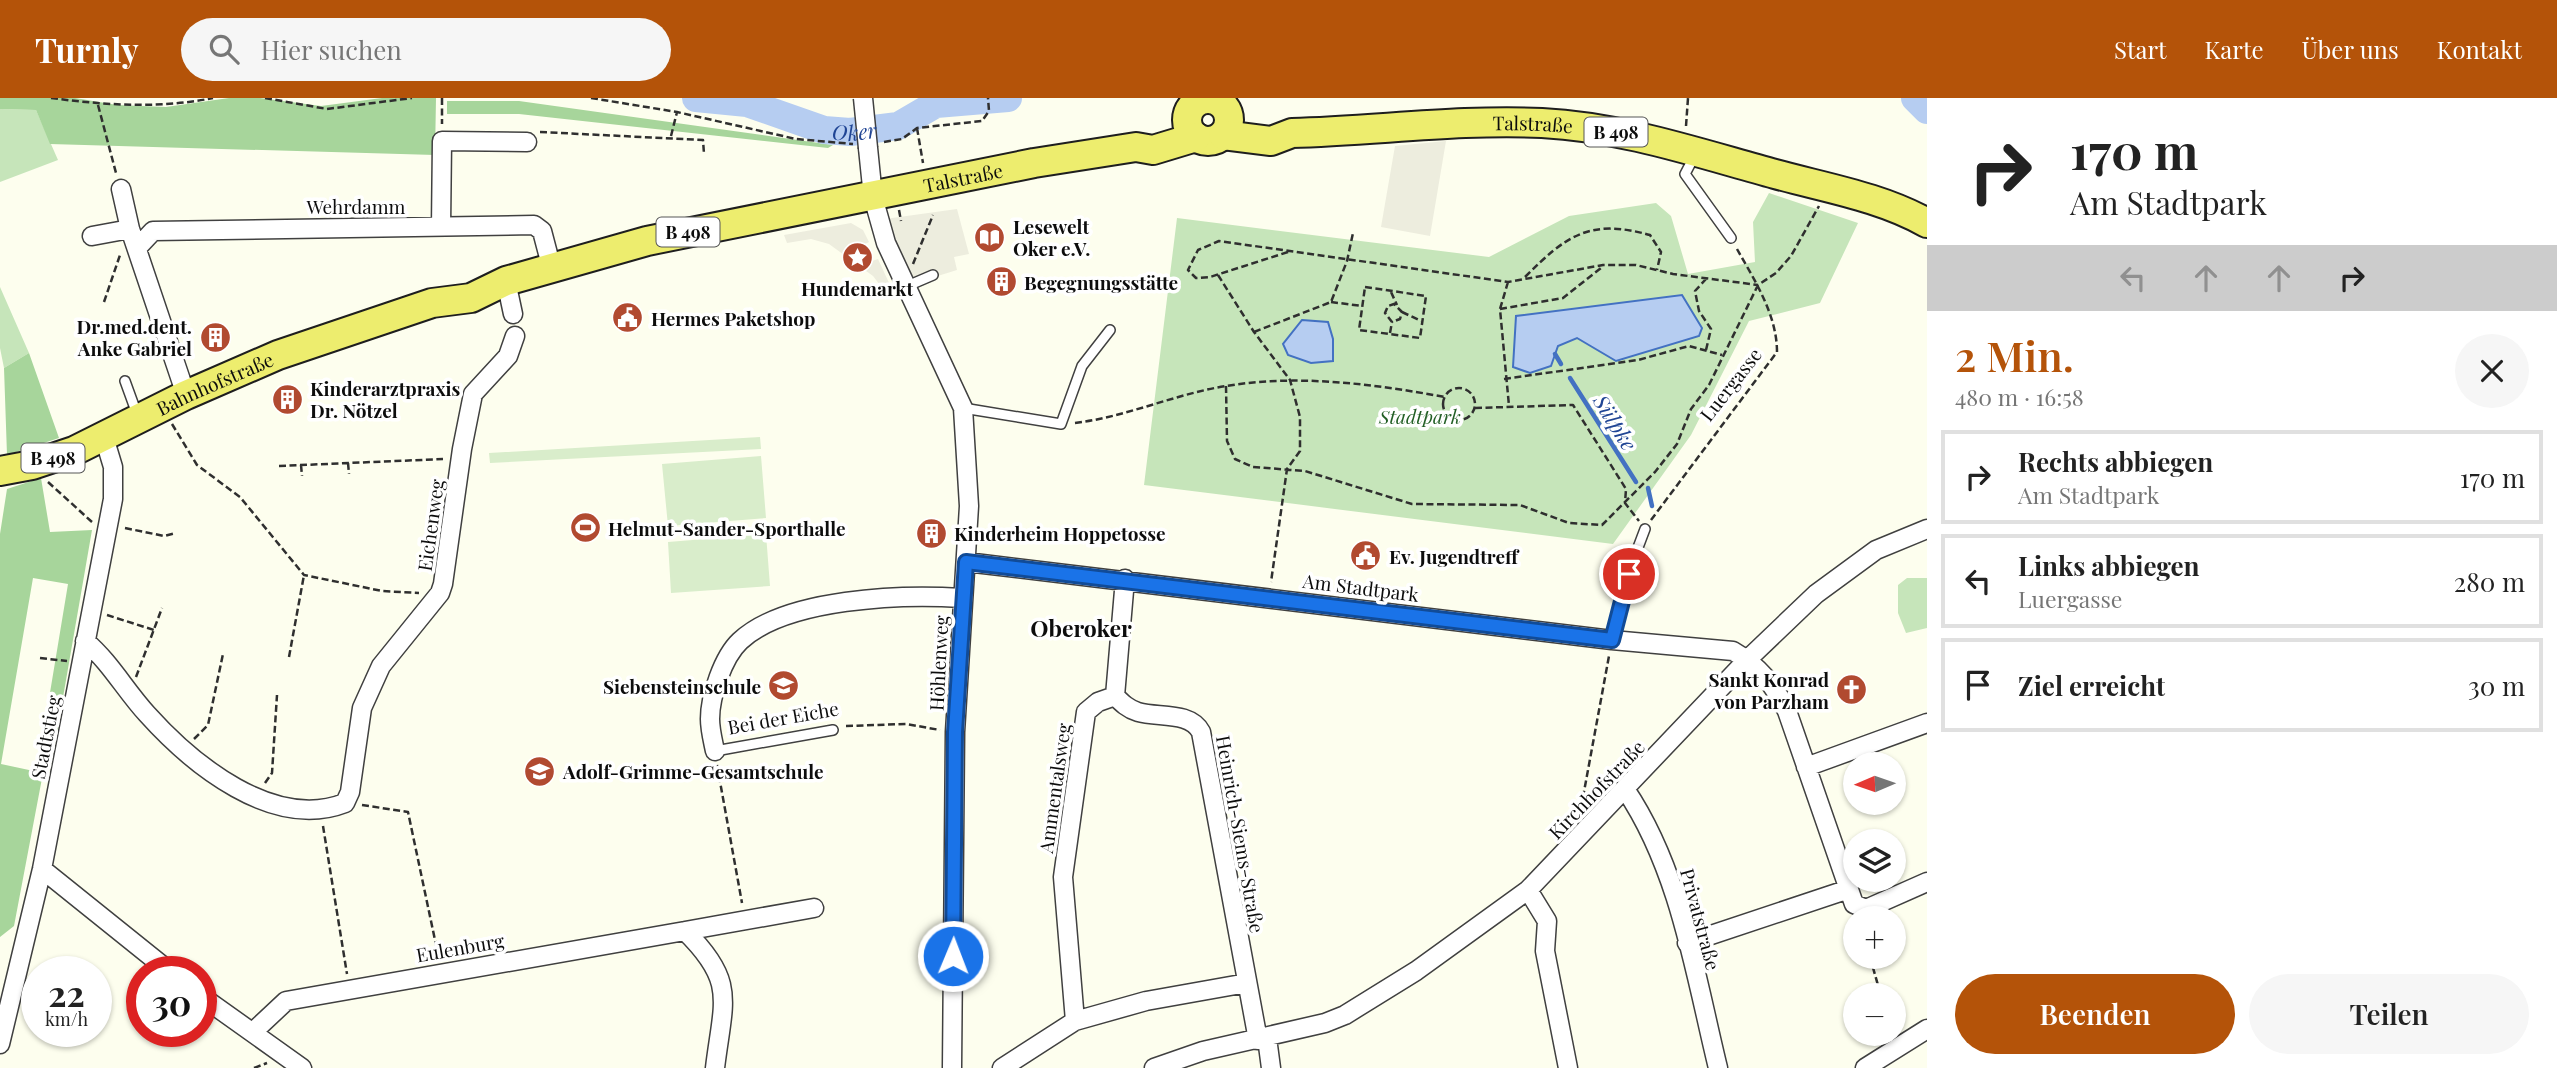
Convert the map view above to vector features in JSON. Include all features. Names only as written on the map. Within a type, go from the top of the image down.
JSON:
[{"type":"main road","name":"Talstraße","points":[[873,197],[1034,163],[1136,147],[1153,150],[1212,112],[1241,122],[1292,133],[1540,123],[1610,131],[1690,150],[1891,206],[1927,223]]},
{"type":"main road","name":"Bahnhofstraße","points":[[0,471],[54,458],[139,419],[177,406],[278,355],[432,303],[471,298],[506,281],[647,241],[873,197]]},
{"type":"street","name":"Höhlenweg","points":[[863,98],[866,145],[880,226],[905,287],[963,408],[969,506],[955,732],[952,1068]]},
{"type":"street","points":[[441,227],[442,141],[527,142]]},
{"type":"street","points":[[121,189],[130,229],[129,250],[177,406]]},
{"type":"street","name":"Wehrdamm","points":[[129,250],[153,231],[534,226],[542,231],[552,269]]},
{"type":"street","points":[[92,236],[130,229]]},
{"type":"street","points":[[506,281],[513,314]]},
{"type":"street","name":"Eichenweg","points":[[345,803],[350,792],[362,708],[381,666],[440,593],[473,394],[508,356],[515,335]]},
{"type":"street","name":"Stadtstieg","points":[[0,1044],[42,869],[107,530],[114,482],[104,437]]},
{"type":"street","name":"Kirchhofstraße","points":[[1154,1068],[1203,1051],[1262,1039],[1345,1015],[1416,971],[1528,890],[1748,659],[1846,570],[1876,550],[1927,529]]},
{"type":"street","name":"Am Stadtpark","points":[[966,562],[1125,579],[1612,640],[1733,652],[1748,659]]},
{"type":"street","points":[[1115,696],[1125,579]]},
{"type":"street","name":"Bei der Eiche","points":[[715,751],[710,719],[720,674],[739,641],[769,622],[809,610],[861,602],[902,597],[962,598]]},
{"type":"street","points":[[85,641],[99,654],[148,715],[184,749],[254,797],[276,806],[320,808],[345,803]]},
{"type":"street","points":[[1748,659],[1774,685],[1851,896],[1866,909],[1927,882]]},
{"type":"street","name":"Heinrich-Siems-Straße","points":[[1115,696],[1127,707],[1139,712],[1188,719],[1196,723],[1201,732],[1247,983],[1262,1039]]},
{"type":"street","name":"Ammentalsweg","points":[[1075,1021],[1063,877],[1086,712],[1098,702],[1115,696]]},
{"type":"street","points":[[1806,767],[1927,723]]},
{"type":"street","name":"Privatstraße","points":[[1625,789],[1642,814],[1662,855],[1718,1068]]},
{"type":"street","points":[[42,869],[150,956]]},
{"type":"street","points":[[1528,890],[1547,921],[1545,951],[1568,1068]]},
{"type":"street","points":[[1687,943],[1851,896]]},
{"type":"street","name":"Eulenburg","points":[[254,1031],[286,1001],[441,971],[814,908]]},
{"type":"street","points":[[685,931],[711,957],[724,992],[715,1068]]},
{"type":"street","points":[[1002,1068],[1075,1021],[1146,1001],[1247,983]]},
{"type":"street","points":[[217,1007],[302,1068]]},
{"type":"street","points":[[1865,1068],[1927,1029]]},
{"type":"street","points":[[1262,1039],[1271,1068]]},
{"type":"lane","points":[[1690,150],[1685,174],[1731,238]]},
{"type":"lane","points":[[905,287],[933,275]]},
{"type":"lane","points":[[963,408],[1061,424],[1083,366],[1110,330]]},
{"type":"lane","points":[[124,381],[139,419]]},
{"type":"lane","points":[[1612,640],[1629,574],[1645,529]]},
{"type":"lane","name":"Bei der Eiche","points":[[715,751],[833,730]]},
{"type":"path","points":[[51,98],[98,104],[166,106],[213,98]]},
{"type":"path","points":[[265,98],[327,109],[412,98]]},
{"type":"path","points":[[442,98],[442,141]]},
{"type":"path","points":[[591,98],[677,112],[796,139],[866,145],[902,139],[917,128],[982,121],[989,111],[988,98]]},
{"type":"path","points":[[1688,99],[1690,150]]},
{"type":"path","points":[[98,104],[121,189]]},
{"type":"path","points":[[671,138],[677,112]]},
{"type":"path","points":[[917,128],[924,170]]},
{"type":"path","points":[[527,142],[537,132],[703,140],[704,154]]},
{"type":"path","points":[[1226,386],[1227,441],[1235,459],[1253,467],[1305,471],[1412,504],[1520,505],[1569,523],[1602,525],[1677,444],[1691,408],[1709,385],[1758,285],[1776,273],[1791,256],[1818,211],[1823,187]]},
{"type":"path","points":[[905,287],[933,215]]},
{"type":"path","points":[[1525,278],[1558,244],[1588,231],[1623,227],[1650,234],[1661,252],[1657,270]]},
{"type":"path","points":[[1331,302],[1347,261],[1353,233]]},
{"type":"path","name":"Luergasse","points":[[1645,529],[1777,352],[1777,333],[1758,285],[1731,238]]},
{"type":"path","points":[[1288,252],[1218,275],[1196,278],[1188,270],[1198,250],[1219,241],[1508,282],[1604,265],[1636,265],[1758,285]]},
{"type":"path","points":[[104,302],[129,250]]},
{"type":"path","points":[[1500,309],[1563,298],[1604,265]]},
{"type":"path","points":[[1218,275],[1254,332],[1290,380],[1300,417],[1302,440],[1300,451],[1287,469],[1269,597]]},
{"type":"path","points":[[1706,350],[1711,329],[1699,311],[1695,291],[1707,278]]},
{"type":"path","points":[[1508,282],[1500,309],[1504,379],[1509,406]]},
{"type":"path","points":[[1365,287],[1426,296],[1420,338],[1359,330],[1362,306],[1365,287]]},
{"type":"path","points":[[1390,291],[1402,312],[1423,322]]},
{"type":"path","points":[[1254,332],[1331,302],[1362,306]]},
{"type":"path","points":[[1392,322],[1385,317],[1386,309],[1391,304],[1398,305]]},
{"type":"path","points":[[1392,322],[1400,319],[1402,312]]},
{"type":"path","points":[[1390,334],[1392,322]]},
{"type":"path","points":[[1504,379],[1638,360],[1689,346],[1722,355]]},
{"type":"path","points":[[1061,424],[1087,422],[1226,386],[1290,380],[1350,382],[1445,397]]},
{"type":"path","points":[[1475,408],[1475,399],[1463,388],[1453,389],[1445,397],[1443,406],[1453,419],[1463,419],[1475,408],[1573,405],[1626,489],[1625,503],[1645,529]]},
{"type":"path","points":[[177,406],[197,465],[240,497],[304,575],[383,591],[440,593]]},
{"type":"path","points":[[279,466],[461,458]]},
{"type":"path","points":[[348,463],[349,474]]},
{"type":"path","points":[[302,465],[302,476]]},
{"type":"path","points":[[40,475],[107,530],[164,536],[176,533]]},
{"type":"path","points":[[289,657],[304,575]]},
{"type":"path","points":[[129,692],[162,608]]},
{"type":"path","points":[[91,610],[154,629]]},
{"type":"path","points":[[1587,827],[1580,813],[1612,640]]},
{"type":"path","points":[[184,749],[208,725],[223,654]]},
{"type":"path","points":[[40,658],[80,663]]},
{"type":"path","points":[[254,797],[272,773],[277,695]]},
{"type":"path","name":"Bei der Eiche","points":[[833,730],[838,727],[906,724],[955,732]]},
{"type":"path","points":[[715,751],[745,920]]},
{"type":"path","points":[[345,803],[408,812],[441,971]]},
{"type":"path","points":[[320,808],[350,988]]},
{"type":"green space","points":[[0,98],[75,98],[117,105],[166,107],[229,98],[260,98],[321,106],[382,98],[436,98],[435,155],[50,144],[36,110],[0,109]]},
{"type":"green space","points":[[447,101],[519,101],[833,145],[828,148],[519,114],[447,114]]},
{"type":"green space","points":[[0,109],[36,110],[58,160],[0,182]]},
{"type":"green space","name":"Stadtpark","points":[[1769,193],[1858,223],[1820,303],[1749,321],[1691,435],[1613,544],[1144,485],[1177,218],[1489,257],[1569,216],[1656,203],[1671,216],[1688,274],[1755,262],[1753,222]],"holes":[[[1682,295],[1616,361],[1578,338],[1558,346],[1551,366],[1516,316]]]},
{"type":"green space","points":[[0,287],[29,353],[4,368],[0,348]]},
{"type":"green space","points":[[29,353],[59,438],[7,455],[4,368]]},
{"type":"green space","points":[[760,437],[761,449],[490,463],[489,453]]},
{"type":"green space","points":[[761,456],[766,518],[668,526],[662,464]]},
{"type":"green space","points":[[41,478],[50,532],[92,530],[57,732],[45,753],[40,753],[68,584],[33,578],[1,764],[43,773],[14,926],[0,937],[0,534],[7,489]]},
{"type":"green space","points":[[766,534],[770,586],[671,593],[668,542]]},
{"type":"green space","points":[[1907,578],[1927,578],[1927,628],[1906,633],[1898,613],[1898,585]]},
{"type":"shaded area","points":[[1446,141],[1430,236],[1381,227],[1395,146]]},
{"type":"shaded area","points":[[957,209],[969,254],[954,257],[957,270],[912,284],[885,219]]},
{"type":"shaded area","name":"Hundemarkt","points":[[851,223],[863,230],[869,242],[861,246],[869,262],[878,259],[890,285],[883,289],[873,276],[829,244],[811,239],[787,243],[784,235]]},
{"type":"water","points":[[1682,295],[1702,328],[1699,336],[1616,361],[1577,338],[1558,346],[1551,366],[1530,373],[1513,367],[1516,316]]},
{"type":"water","points":[[1302,320],[1328,322],[1333,339],[1333,361],[1311,363],[1288,355],[1283,344]]},
{"type":"waterway","name":"Oker","points":[[696,98],[747,103],[824,130],[850,132],[898,126],[936,104],[1008,98]]},
{"type":"waterway","name":"Oker","points":[[1915,98],[1927,110]]},
{"type":"waterway","name":"Sülpke","points":[[1555,354],[1561,364]]},
{"type":"waterway","name":"Sülpke","points":[[1570,378],[1636,482]]},
{"type":"waterway","name":"Sülpke","points":[[1648,488],[1652,506]]},
{"type":"place","name":"Lesewelt Oker e.V.","points":[[990,237]]},
{"type":"place","name":"Hundemarkt","points":[[857,257]]},
{"type":"place","name":"Begegnungsstätte","points":[[1001,282]]},
{"type":"place","name":"Hermes Paketshop","points":[[628,318]]},
{"type":"place","name":"Dr.med.dent. Anke Gabriel","points":[[215,337]]},
{"type":"place","name":"Kinderarztpraxis Dr. Nötzel","points":[[287,399]]},
{"type":"place","name":"Helmut-Sander-Sporthalle","points":[[585,528]]},
{"type":"place","name":"Kinderheim Hoppetosse","points":[[931,533]]},
{"type":"place","name":"Ev. Jugendtreff","points":[[1366,556]]},
{"type":"place","name":"Siebensteinschule","points":[[784,686]]},
{"type":"place","name":"Sankt Konrad von Parzham","points":[[1852,690]]},
{"type":"place","name":"Adolf-Grimme-Gesamtschule","points":[[540,771]]},
{"type":"district","name":"Oberoker","points":[[1081,627]]},
{"type":"route","points":[[953,956],[955,732],[966,562],[1125,579],[1612,640],[1629,574]]}]
